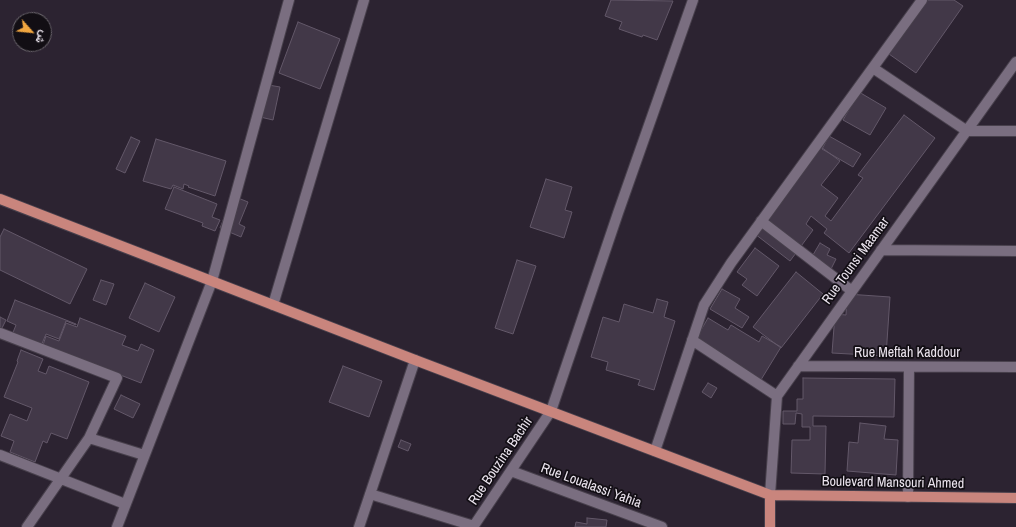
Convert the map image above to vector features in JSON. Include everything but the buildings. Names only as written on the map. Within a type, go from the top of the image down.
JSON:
[{"type":"main road","points":[[0,199],[415,360],[770,495],[770,527]]},
{"type":"main road","name":"Boulevard Mansouri Ahmed","points":[[770,495],[1016,498]]},
{"type":"street","points":[[116,527],[212,281],[289,0]]},
{"type":"street","points":[[273,305],[364,0]]},
{"type":"street","name":"Rue Bouzina Bachir","points":[[473,527],[551,411],[618,213],[693,0]]},
{"type":"street","points":[[655,451],[704,305],[731,263],[922,0]]},
{"type":"street","name":"Rue Tounsi Maamar","points":[[777,396],[1016,62]]},
{"type":"street","points":[[872,68],[967,131],[1016,131]]},
{"type":"street","points":[[761,222],[852,291]]},
{"type":"street","points":[[881,250],[1016,252]]},
{"type":"street","points":[[0,333],[117,378],[89,438],[27,527]]},
{"type":"street","points":[[692,340],[777,396],[770,495]]},
{"type":"street","points":[[359,527],[415,360]]},
{"type":"street","name":"Rue Meftah Kaddour","points":[[798,366],[1016,367]]},
{"type":"street","points":[[908,497],[909,367]]},
{"type":"street","points":[[89,438],[144,455]]},
{"type":"street","points":[[0,455],[125,504]]},
{"type":"street","name":"Rue Loualassi Yahia","points":[[511,471],[662,527]]},
{"type":"street","points":[[370,494],[473,527]]}]
